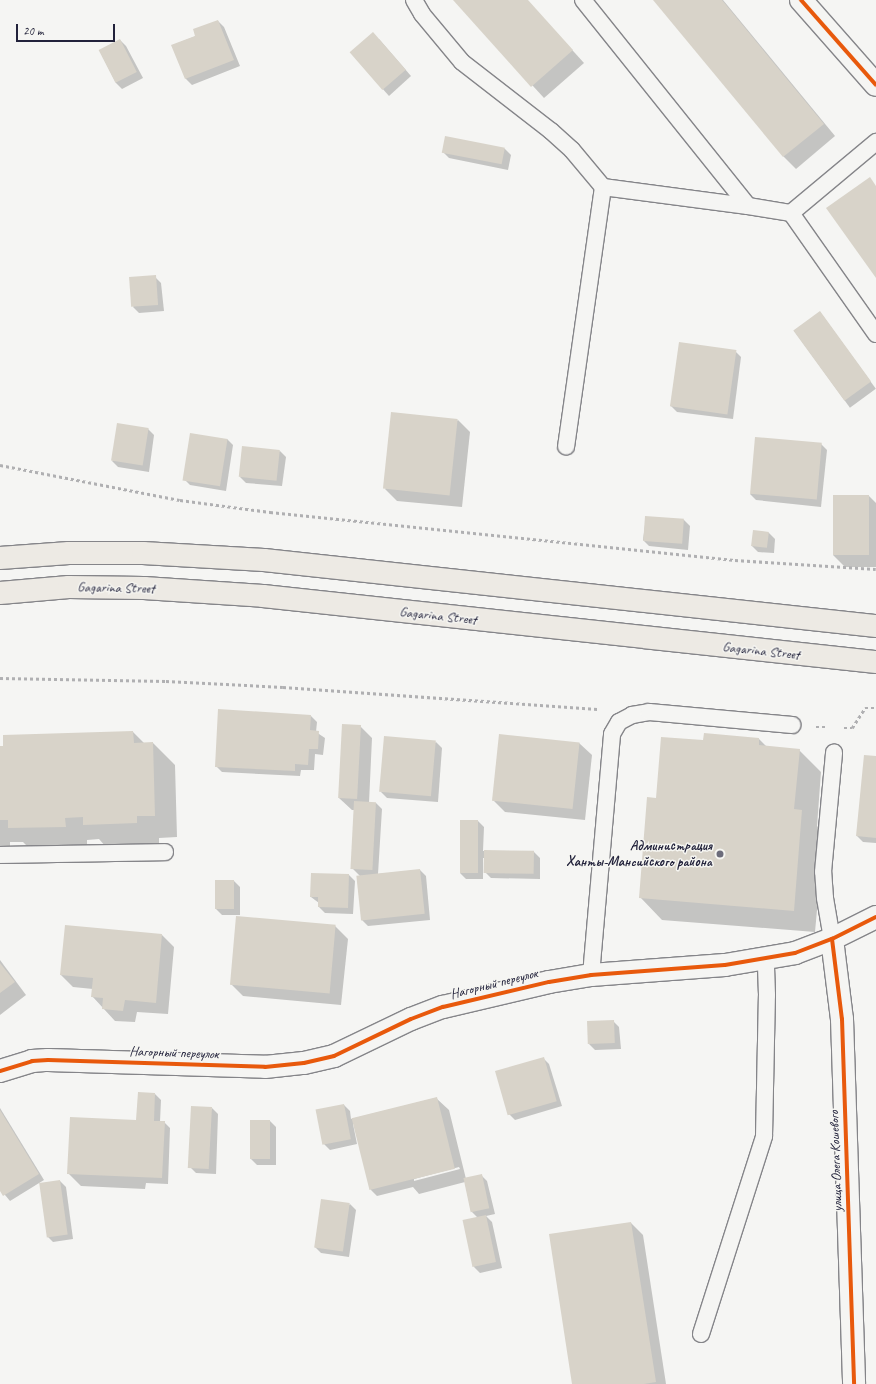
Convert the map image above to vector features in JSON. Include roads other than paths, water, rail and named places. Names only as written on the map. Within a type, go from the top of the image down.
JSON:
[{"type":"main road","points":[[0,558],[69,553],[144,553],[264,560],[876,626]]},
{"type":"main road","name":"Gagarina Street","points":[[0,593],[69,588],[121,588],[263,596],[876,662]]},
{"type":"street","points":[[801,0],[874,80]]},
{"type":"street","name":"Нагорный переулок","points":[[0,1071],[32,1061],[48,1060],[265,1067],[304,1063],[334,1056],[411,1019],[443,1007],[549,982],[591,975],[725,965],[796,953],[832,939],[876,917]]},
{"type":"street","name":"улица Олега Кошевого","points":[[832,939],[842,1019],[854,1384]]},
{"type":"lane","points":[[414,0],[422,14],[462,62],[567,145],[603,187],[791,213],[876,334]]},
{"type":"lane","points":[[583,0],[748,206]]},
{"type":"lane","points":[[791,213],[876,142]]},
{"type":"lane","points":[[566,446],[603,187]]},
{"type":"lane","points":[[591,975],[612,734],[619,722],[632,715],[649,712],[792,725]]},
{"type":"lane","points":[[832,939],[825,898],[823,872],[834,753]]},
{"type":"lane","points":[[0,855],[165,852]]},
{"type":"lane","points":[[701,1334],[764,1136],[768,995],[766,959]]},
{"type":"place","name":"Администрация Ханты-Мансийского района","points":[[720,854]]}]
